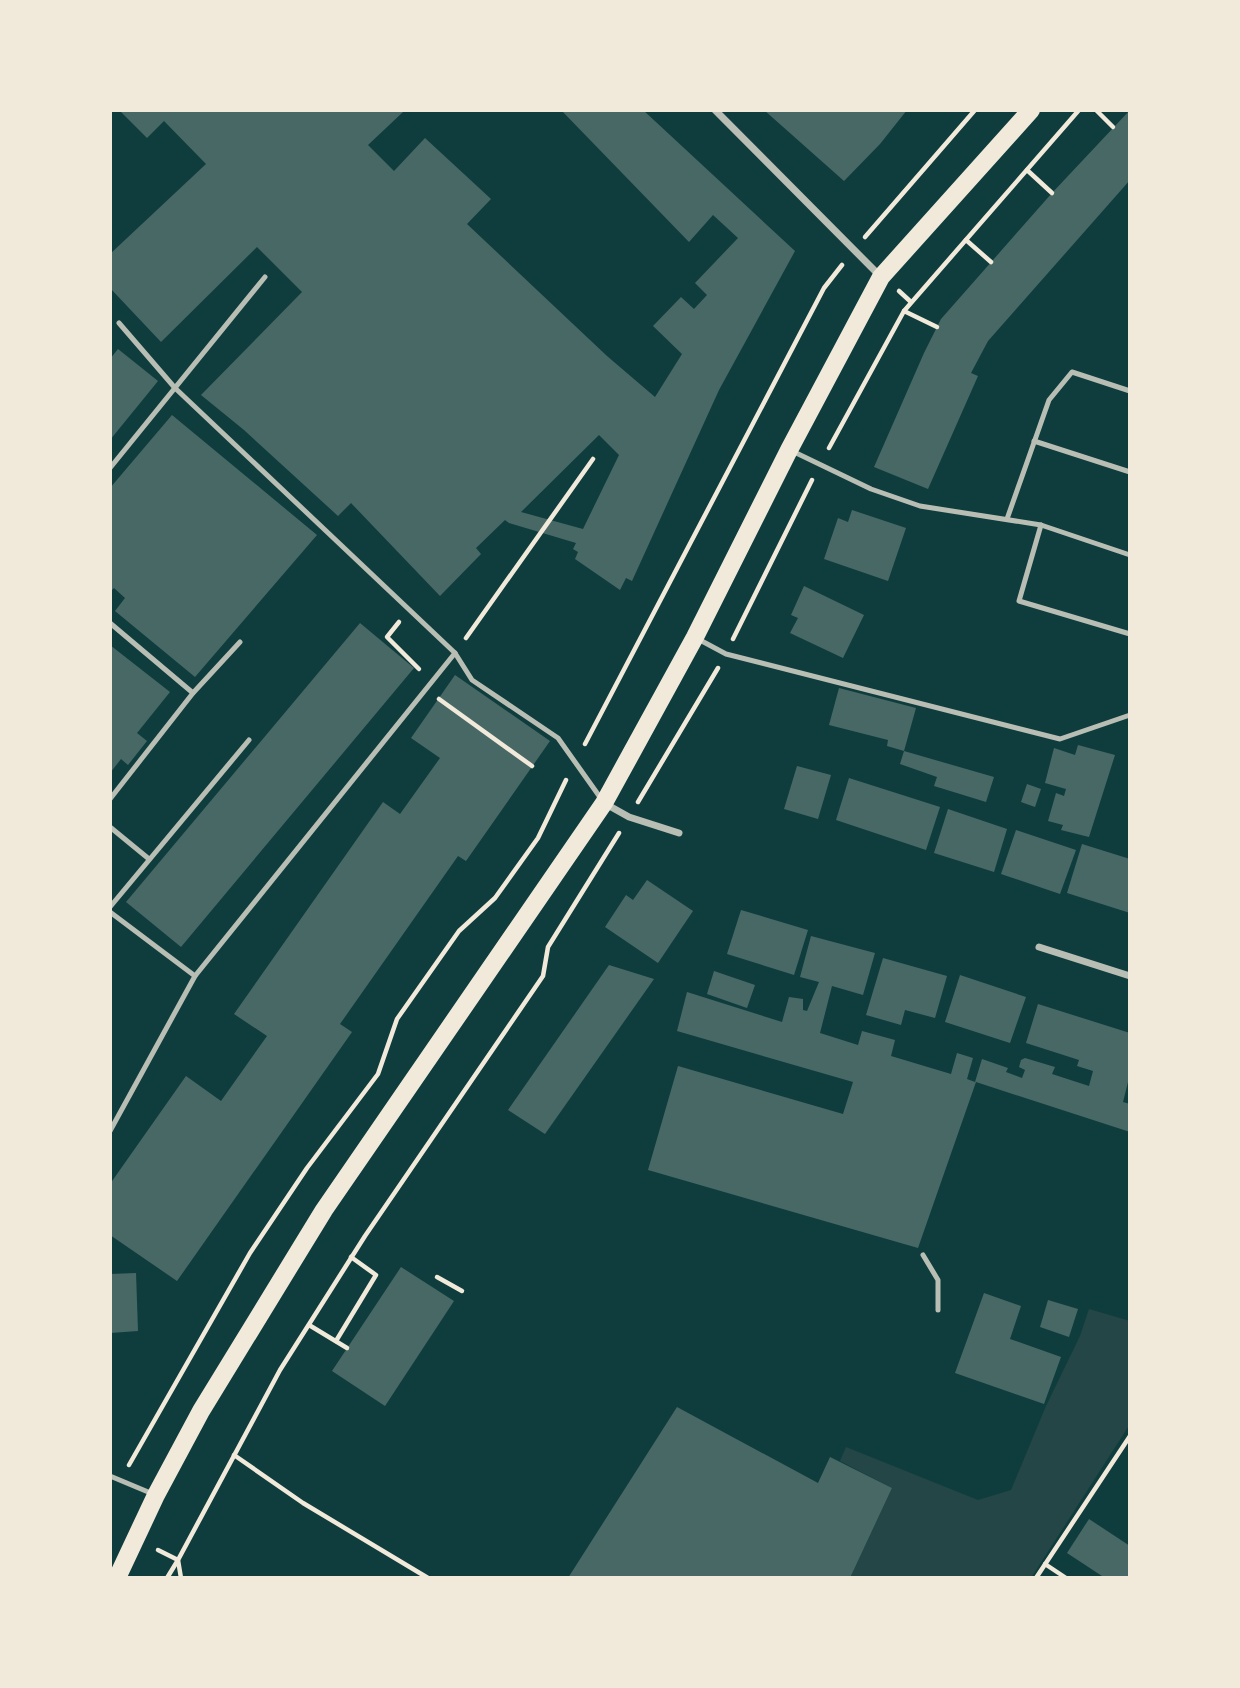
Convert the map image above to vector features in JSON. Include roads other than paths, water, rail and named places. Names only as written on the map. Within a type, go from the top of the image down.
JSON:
[{"type":"main road","points":[[117,1578],[156,1495],[207,1401],[324,1210],[604,803],[695,637],[789,450],[881,277],[1023,113]]},
{"type":"street","points":[[715,110],[881,277]]},
{"type":"street","points":[[604,803],[629,817],[679,833]]},
{"type":"street","points":[[1039,947],[1130,976]]},
{"type":"lane","points":[[110,468],[265,277]]},
{"type":"lane","points":[[119,323],[174,387],[455,653],[471,680],[558,738],[604,803]]},
{"type":"lane","points":[[1007,519],[1049,400],[1072,372],[1130,391]]},
{"type":"lane","points":[[1034,441],[1130,472]]},
{"type":"lane","points":[[789,450],[871,489],[920,506],[1041,525],[1130,555]]},
{"type":"lane","points":[[1041,525],[1019,601],[1130,634]]},
{"type":"lane","points":[[110,623],[192,693]]},
{"type":"lane","points":[[695,637],[726,654],[1060,739],[1130,715]]},
{"type":"lane","points":[[110,799],[192,693],[240,642]]},
{"type":"lane","points":[[110,1131],[195,976],[455,653]]},
{"type":"lane","points":[[110,907],[249,740]]},
{"type":"lane","points":[[110,827],[149,859]]},
{"type":"lane","points":[[110,912],[195,976]]},
{"type":"lane","points":[[923,1255],[938,1280],[938,1310]]},
{"type":"lane","points":[[110,1476],[156,1495]]}]
